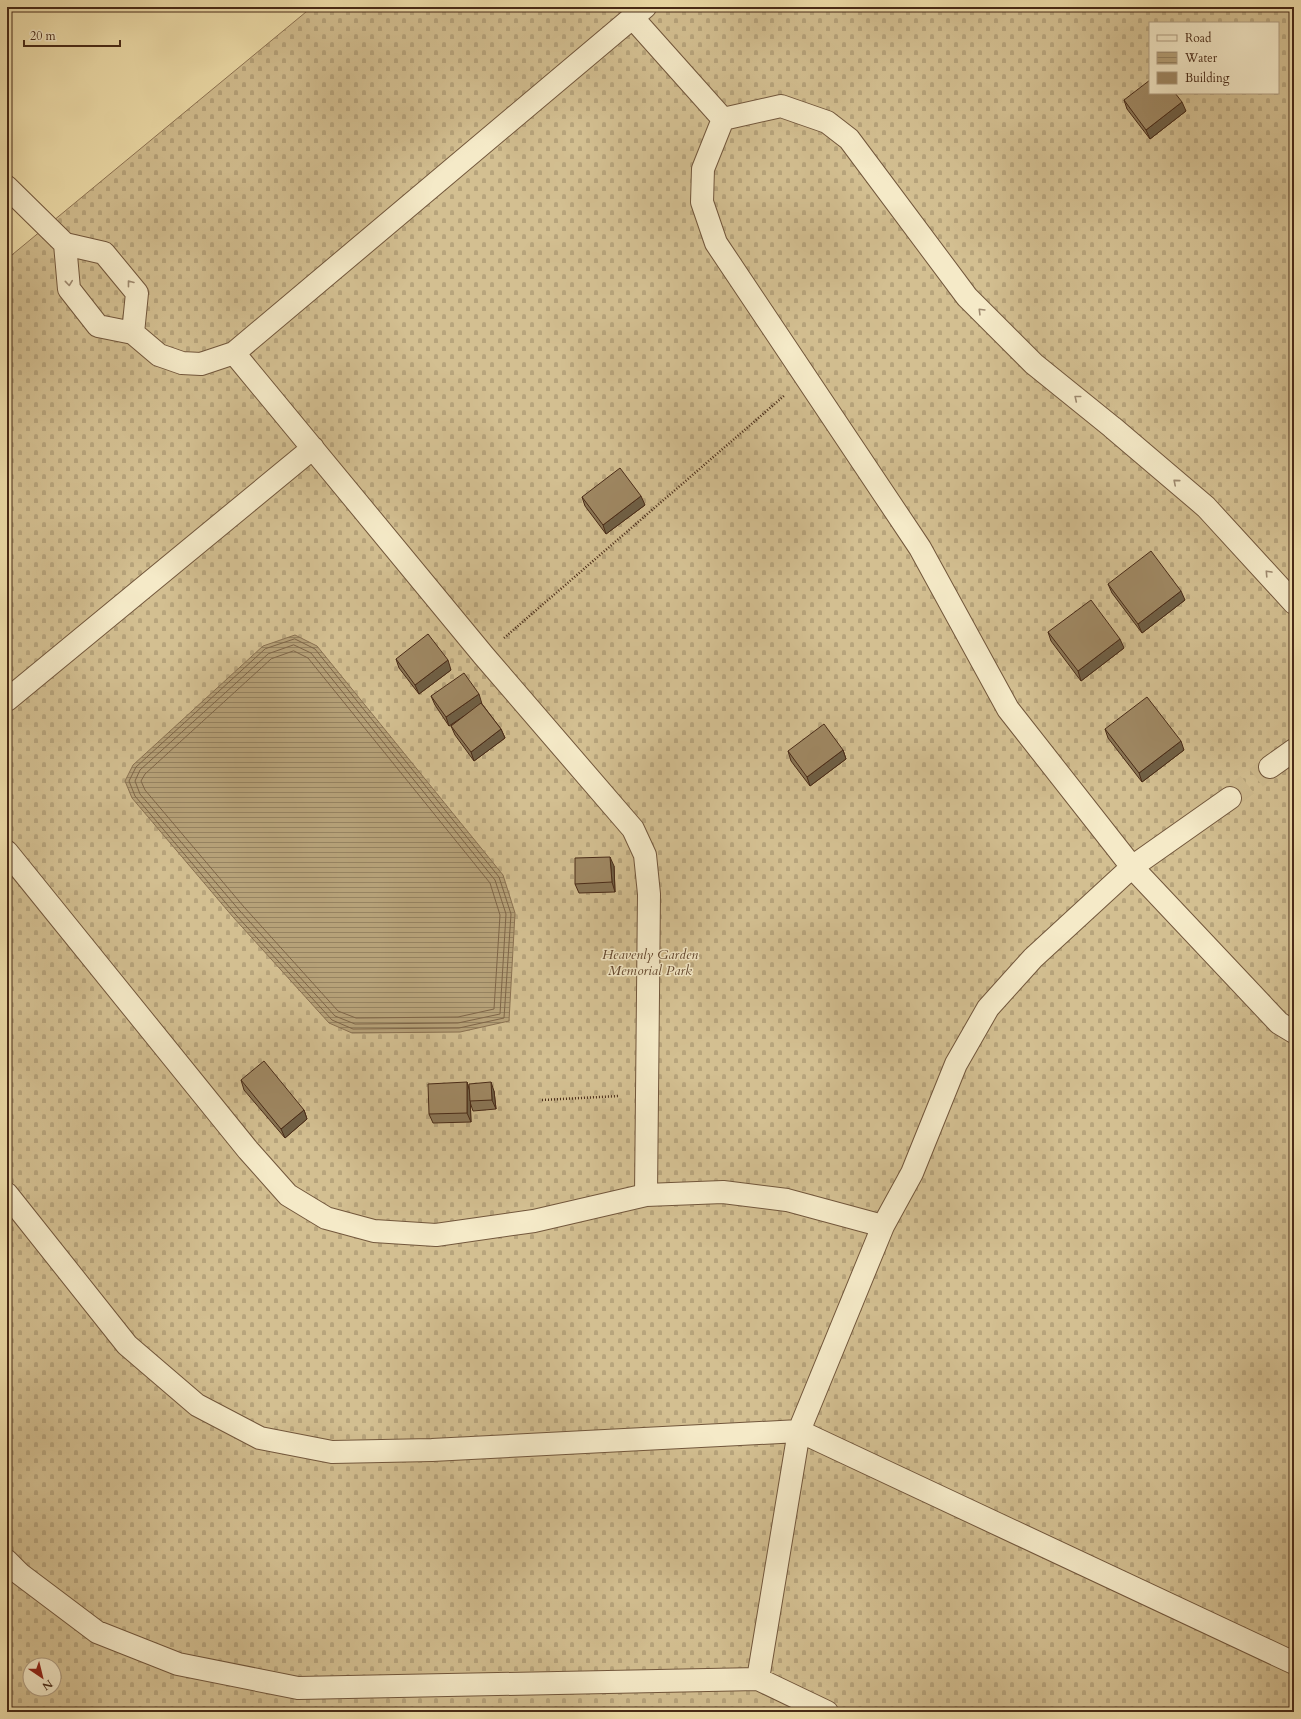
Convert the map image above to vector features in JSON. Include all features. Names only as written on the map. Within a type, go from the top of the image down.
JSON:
[{"type":"lane","points":[[65,244],[69,289],[98,326],[133,333],[159,355],[182,363],[201,364],[234,353],[638,12],[723,119]]},
{"type":"lane","points":[[723,119],[781,106],[827,122],[849,139],[967,297],[1034,364],[1112,427],[1206,508],[1294,603]]},
{"type":"lane","points":[[723,119],[703,169],[702,202],[716,243],[920,548],[1008,709],[1132,867],[1279,1023],[1294,1032]]},
{"type":"lane","points":[[7,187],[65,244],[104,253],[137,293],[133,333]]},
{"type":"lane","points":[[234,353],[484,656],[633,829],[644,855],[649,894],[646,1195]]},
{"type":"lane","points":[[7,700],[313,448]]},
{"type":"lane","points":[[1270,767],[1294,750]]},
{"type":"lane","points":[[758,1679],[799,1431],[883,1226],[912,1173],[956,1064],[988,1008],[1033,958],[1132,867],[1230,798]]},
{"type":"lane","points":[[7,852],[248,1150],[288,1195],[326,1218],[374,1231],[436,1235],[534,1220],[646,1195],[723,1192],[780,1199],[883,1226]]},
{"type":"lane","points":[[7,1194],[127,1344],[197,1405],[260,1438],[332,1452],[432,1450],[799,1431],[1294,1663]]},
{"type":"lane","points":[[7,1561],[20,1574],[97,1632],[178,1664],[298,1688],[758,1679],[827,1712]]},
{"type":"path","points":[[484,656],[806,376]]},
{"type":"path","points":[[542,1100],[647,1095]]},
{"type":"green space","name":"Heavenly Garden Memorial Park","points":[[312,7],[1294,7],[1294,1712],[7,1712],[7,259]]},
{"type":"water","points":[[295,635],[317,646],[503,875],[515,913],[509,1021],[460,1032],[352,1033],[329,1023],[233,917],[132,798],[125,781],[133,765],[263,646]]},
{"type":"building","points":[[1149,81],[1149,94],[1176,94],[1182,102],[1146,130],[1124,100]]},
{"type":"building","points":[[620,468],[641,496],[603,525],[582,497]]},
{"type":"building","points":[[1151,551],[1181,591],[1138,624],[1108,584]]},
{"type":"building","points":[[1091,600],[1120,639],[1078,671],[1048,632]]},
{"type":"building","points":[[428,634],[448,660],[415,685],[396,659]]},
{"type":"building","points":[[464,673],[479,694],[446,717],[431,696]]},
{"type":"building","points":[[1147,697],[1181,741],[1139,773],[1105,729]]},
{"type":"building","points":[[481,703],[501,729],[471,752],[451,726]]},
{"type":"building","points":[[824,724],[843,750],[807,777],[788,751]]},
{"type":"building","points":[[610,857],[612,882],[575,884],[575,858]]},
{"type":"building","points":[[264,1061],[304,1110],[281,1129],[241,1080]]},
{"type":"building","points":[[467,1082],[467,1113],[429,1114],[428,1084]]},
{"type":"building","points":[[491,1082],[492,1100],[470,1101],[469,1084]]},
{"type":"tunnel","points":[[1230,798],[1270,767]]}]
